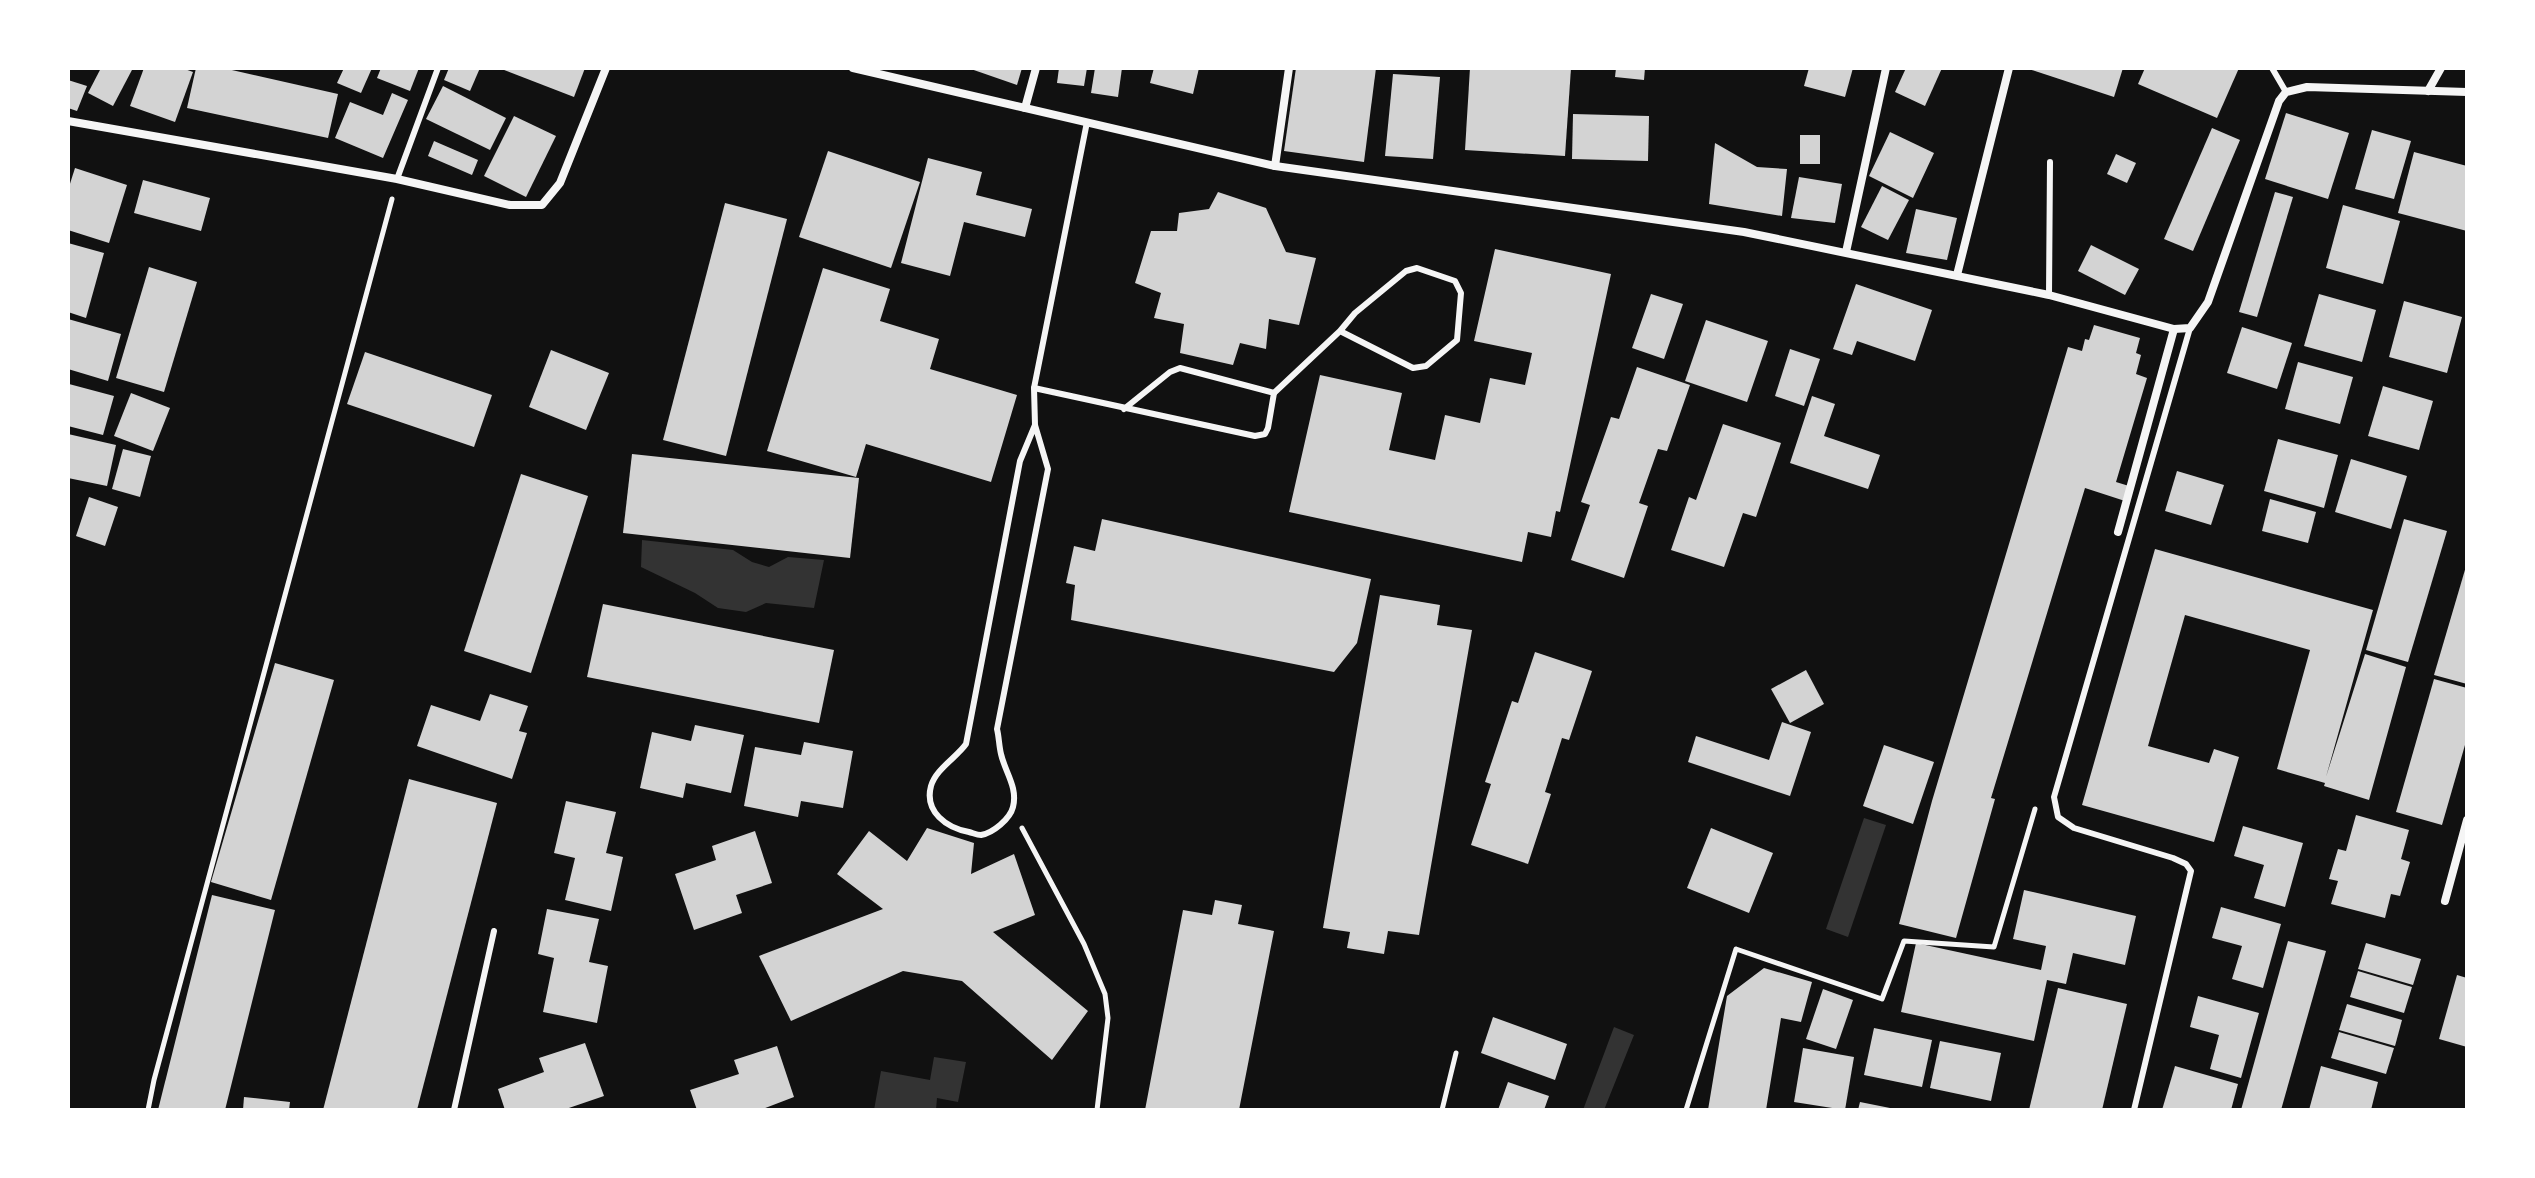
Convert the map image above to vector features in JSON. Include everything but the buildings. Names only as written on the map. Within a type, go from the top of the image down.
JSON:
[{"type":"street","points":[[68,121],[397,179],[510,205],[542,205],[560,183],[606,68]]},
{"type":"street","points":[[853,68],[1275,166],[1744,232],[2049,295],[2174,329],[2190,328],[2208,302],[2279,101],[2286,92],[2307,87],[2467,92]]},
{"type":"street","points":[[1025,108],[1036,68]]},
{"type":"street","points":[[1275,166],[1289,68]]},
{"type":"street","points":[[1846,252],[1886,68]]},
{"type":"street","points":[[1957,275],[2009,68]]},
{"type":"street","points":[[2428,91],[2441,68]]},
{"type":"street","points":[[2118,532],[2174,329]]},
{"type":"street","points":[[2445,901],[2467,820]]},
{"type":"lane","points":[[397,179],[438,68]]},
{"type":"lane","points":[[2272,68],[2286,92]]},
{"type":"lane","points":[[1035,425],[1020,461],[966,744],[957,757],[938,772],[931,786],[930,804],[940,821],[961,831],[981,835],[1000,825],[1012,810],[1014,791],[1001,756],[997,729],[1048,469],[1035,425],[1034,388],[1087,122]]},
{"type":"lane","points":[[2049,295],[2050,162]]},
{"type":"lane","points":[[1034,388],[1124,409],[1265,434],[1274,393],[1355,313],[1406,271],[1417,268],[1455,281],[1461,293],[1457,340],[1426,366],[1413,368],[1340,331]]},
{"type":"lane","points":[[2134,1110],[2191,871],[2186,864],[2173,858],[2074,828],[2058,817],[2054,797],[2190,328]]},
{"type":"lane","points":[[1124,409],[1170,372],[1180,368],[1274,393]]},
{"type":"lane","points":[[454,1110],[494,931]]},
{"type":"path","points":[[148,1110],[397,179]]},
{"type":"path","points":[[1686,1110],[1736,949],[1882,999],[1904,941],[1994,947],[2038,799]]},
{"type":"path","points":[[1012,810],[1084,944],[1105,994],[1108,1018],[1097,1110]]},
{"type":"path","points":[[1442,1110],[1456,1053]]},
{"type":"shaded area","points":[[642,540],[733,550],[752,562],[769,567],[788,557],[824,560],[814,608],[766,603],[746,612],[718,608],[695,593],[641,567]]},
{"type":"shaded area","points":[[1864,818],[1886,825],[1848,937],[1826,929]]},
{"type":"shaded area","points":[[1614,1027],[1634,1035],[1604,1110],[1583,1110]]},
{"type":"shaded area","points":[[934,1057],[966,1062],[958,1102],[937,1098],[936,1110],[874,1110],[881,1071],[930,1080]]}]
